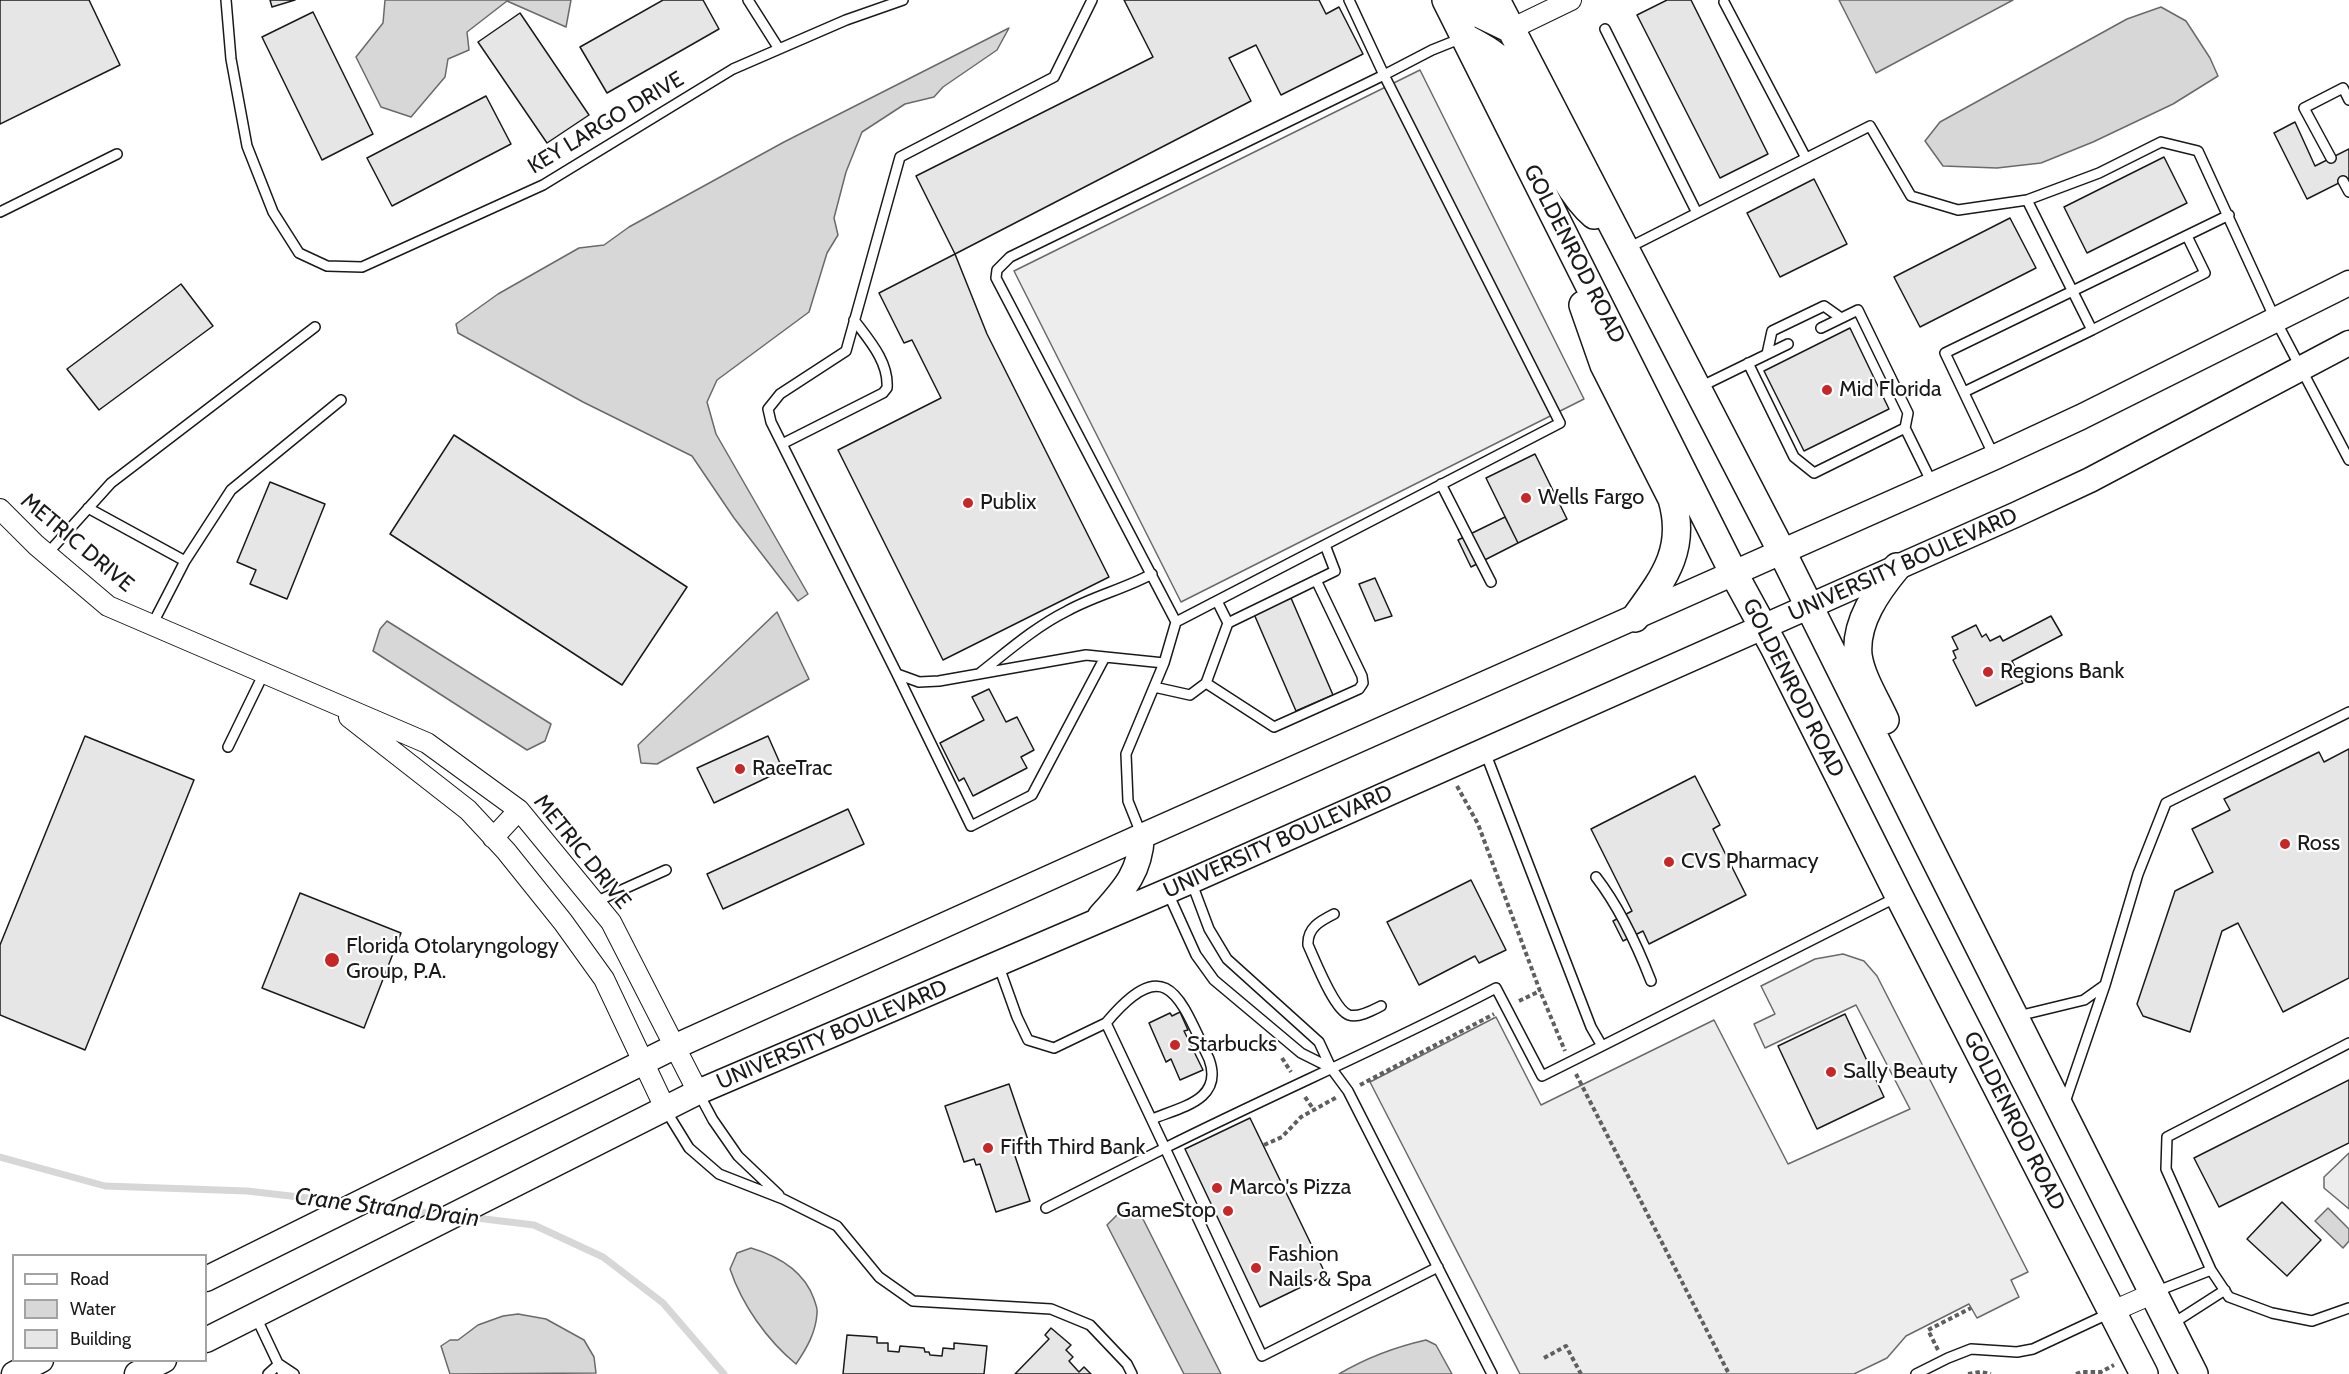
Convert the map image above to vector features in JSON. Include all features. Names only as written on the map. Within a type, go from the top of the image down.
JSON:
[{"type":"main road","name":"GOLDENROD ROAD","points":[[1446,0],[1734,574],[2144,1374]]},
{"type":"main road","points":[[1466,0],[1480,14],[1511,29]]},
{"type":"main road","name":"GOLDENROD ROAD","points":[[1496,0],[1782,552],[2194,1374]]},
{"type":"main road","points":[[1465,37],[1484,48],[1505,65],[1584,206],[1621,241]]},
{"type":"main road","points":[[1543,193],[1604,365],[1672,499],[1678,518],[1676,549],[1668,568],[1635,618]]},
{"type":"main road","points":[[1897,567],[1875,593],[1858,637],[1858,656],[1862,670],[1913,780],[1928,845]]},
{"type":"street","points":[[1511,29],[1571,0]]},
{"type":"street","points":[[207,1278],[674,1047],[1995,457],[2276,321],[2349,283]]},
{"type":"street","name":"UNIVERSITY BOULEVARD","points":[[207,1339],[698,1092],[1191,882],[1762,626],[2015,516],[2090,480],[2349,343]]},
{"type":"street","name":"METRIC DRIVE","points":[[0,509],[47,554],[108,606],[427,743],[519,810],[611,922],[698,1092]]},
{"type":"street","name":"METRIC DRIVE","points":[[323,698],[468,810],[493,838],[563,922],[604,980],[665,1108]]},
{"type":"street","points":[[493,838],[519,810]]},
{"type":"street","points":[[1095,923],[1126,887],[1141,856],[1143,836]]},
{"type":"street","points":[[2113,1311],[2154,1293]]},
{"type":"street","points":[[14,1374],[37,1362]]},
{"type":"street","points":[[137,1374],[160,1362]]},
{"type":"lane","name":"KEY LARGO DRIVE","points":[[226,0],[231,59],[247,146],[273,212],[299,254],[327,266],[362,267],[543,185],[733,69],[846,20],[903,0]]},
{"type":"lane","points":[[748,0],[779,49]]},
{"type":"lane","points":[[1092,0],[1054,77],[900,157],[846,351],[780,394],[768,409],[771,422],[971,826],[1032,795],[1105,657]]},
{"type":"lane","points":[[1176,622],[1560,423],[1384,75],[1349,0]]},
{"type":"lane","points":[[1724,2],[1806,158]]},
{"type":"lane","points":[[1605,29],[1697,213]]},
{"type":"lane","points":[[1143,836],[1128,801],[1126,754],[1164,663],[1176,622],[996,278],[997,270],[1010,257],[1432,50],[1465,37]]},
{"type":"lane","points":[[2331,158],[2304,108],[2343,88],[2349,100]]},
{"type":"lane","points":[[1621,241],[1697,213],[1870,126],[1911,196],[1958,210],[2027,200],[2099,174],[2161,142],[2198,151],[2299,369],[2349,460]]},
{"type":"lane","points":[[0,212],[117,154]]},
{"type":"lane","points":[[2343,181],[2349,192]]},
{"type":"lane","points":[[2027,200],[2092,330]]},
{"type":"lane","points":[[1995,457],[1945,353],[2229,215]]},
{"type":"lane","points":[[1964,393],[2205,273],[2187,236]]},
{"type":"lane","points":[[1767,354],[1772,331],[1824,306],[1841,318]]},
{"type":"lane","points":[[1821,328],[1858,310],[1908,413],[1905,428],[1933,485]]},
{"type":"lane","points":[[782,444],[883,393],[887,388],[888,378],[884,364],[854,320]]},
{"type":"lane","points":[[47,554],[111,483],[315,327]]},
{"type":"lane","points":[[1697,388],[1788,344]]},
{"type":"lane","points":[[1748,363],[1794,458],[1814,473],[1905,428]]},
{"type":"lane","points":[[152,625],[185,561],[231,490],[342,399]]},
{"type":"lane","points":[[1441,484],[1491,582]]},
{"type":"lane","points":[[88,508],[185,561]]},
{"type":"lane","points":[[1154,687],[1190,695],[1206,683],[1228,623],[1335,571],[1325,545]]},
{"type":"lane","points":[[978,674],[1040,626],[1067,611],[1130,586],[1152,574]]},
{"type":"lane","points":[[1206,683],[1274,727],[1359,689],[1363,683],[1362,676],[1316,580]]},
{"type":"lane","points":[[1217,602],[1228,623]]},
{"type":"lane","points":[[897,674],[919,681],[939,681],[1086,655],[1164,663]]},
{"type":"lane","points":[[228,747],[264,673]]},
{"type":"lane","points":[[2062,1111],[2105,985],[2138,874],[2166,803],[2349,712]]},
{"type":"lane","points":[[1484,751],[1591,1027],[1602,1046]]},
{"type":"lane","points":[[595,902],[666,870]]},
{"type":"lane","points":[[1596,877],[1612,897],[1642,957],[1651,981]]},
{"type":"lane","points":[[1191,882],[1209,929],[1234,968],[1319,1042],[1331,1068],[1348,1091],[1492,1374]]},
{"type":"lane","points":[[1167,891],[1196,955],[1214,980],[1301,1053],[1331,1068]]},
{"type":"lane","points":[[1046,1208],[1275,1093],[1385,1044],[1496,988],[1542,1076],[1899,896]]},
{"type":"lane","points":[[1334,914],[1314,926],[1307,939],[1337,1004],[1349,1015],[1356,1016],[1382,1006]]},
{"type":"lane","points":[[998,964],[1017,1017],[1029,1040],[1054,1048],[1106,1023],[1136,992],[1150,987],[1166,988],[1181,1001],[1209,1059],[1212,1067],[1212,1082],[1205,1095],[1152,1119]]},
{"type":"lane","points":[[2015,1017],[2084,1000],[2105,985]]},
{"type":"lane","points":[[1106,1023],[1262,1356],[1438,1267]]},
{"type":"lane","points":[[2349,1043],[2167,1137],[2166,1169],[2211,1270],[2229,1296],[2272,1313],[2312,1321],[2349,1308]]},
{"type":"lane","points":[[698,1092],[713,1120],[738,1156],[783,1199]]},
{"type":"lane","points":[[665,1108],[689,1148],[719,1174],[783,1199],[837,1226],[879,1276],[913,1301],[1051,1309],[1090,1325],[1127,1364],[1132,1374]]},
{"type":"lane","points":[[2154,1293],[2211,1270]]},
{"type":"lane","points":[[2169,1325],[2225,1290]]},
{"type":"lane","points":[[1916,1374],[1971,1349],[2017,1352],[2033,1349],[2113,1311]]},
{"type":"lane","points":[[255,1315],[283,1374]]},
{"type":"lane","points":[[268,1374],[279,1364]]},
{"type":"lane","points":[[279,1364],[294,1374]]},
{"type":"path","points":[[1457,785],[1478,824],[1558,1037],[1729,1374]]},
{"type":"path","points":[[1264,1145],[1282,1137],[1301,1117],[1540,991]]},
{"type":"path","points":[[1943,1360],[1928,1330],[1971,1308]]},
{"type":"path","points":[[1544,1358],[1566,1346],[1581,1374]]},
{"type":"path","points":[[2076,1374],[2101,1372],[2114,1365]]},
{"type":"path","points":[[1968,1374],[1980,1372],[1991,1374]]},
{"type":"shaded area","points":[[1420,70],[1584,399],[1181,602],[1014,271]]},
{"type":"shaded area","points":[[1843,954],[1864,961],[1877,976],[2028,1272],[2011,1280],[2019,1297],[1977,1318],[1969,1304],[1906,1336],[1887,1358],[1854,1374],[1520,1374],[1370,1082],[1496,1017],[1541,1105],[1714,1020],[1788,1164],[1910,1109],[1856,1005],[1765,1048],[1754,1024],[1775,1014],[1761,986],[1815,959]]},
{"type":"shaded area","points":[[2349,1153],[2349,1209],[2324,1188],[2324,1177]]},
{"type":"water","points":[[385,0],[571,0],[566,27],[507,1],[467,32],[469,50],[448,59],[445,77],[411,117],[381,107],[356,57],[383,23]]},
{"type":"water","points":[[1839,0],[2013,0],[1876,73]]},
{"type":"water","points":[[2161,7],[2186,21],[2210,58],[2218,76],[2173,104],[2093,142],[2041,163],[1997,168],[1943,166],[1925,141],[1940,122],[2127,19]]},
{"type":"water","points":[[1009,28],[997,50],[943,87],[934,97],[905,104],[862,132],[846,172],[834,218],[838,235],[827,253],[809,312],[717,380],[707,402],[716,434],[808,594],[798,601],[734,518],[692,456],[583,402],[458,333],[456,324],[498,294],[579,248],[604,245],[629,227],[784,142]]},
{"type":"water","points":[[777,612],[809,679],[657,764],[641,763],[638,745]]},
{"type":"water","points":[[387,621],[551,724],[545,741],[527,750],[373,651],[380,629]]},
{"type":"water","points":[[1134,1208],[1143,1219],[1221,1374],[1184,1374],[1107,1225],[1119,1213]]},
{"type":"water","points":[[2328,1208],[2349,1229],[2349,1241],[2343,1248],[2315,1221]]},
{"type":"water","points":[[751,1248],[771,1255],[789,1266],[804,1280],[814,1299],[817,1307],[815,1327],[796,1364],[775,1344],[757,1321],[735,1282],[730,1269],[737,1253]]},
{"type":"water","points":[[518,1314],[546,1319],[584,1340],[594,1357],[596,1373],[450,1374],[441,1346],[450,1340],[458,1340],[478,1325],[503,1316]]},
{"type":"water","points":[[1426,1340],[1436,1345],[1452,1374],[1339,1374],[1381,1354]]},
{"type":"building","points":[[0,0],[89,0],[120,65],[0,124]]},
{"type":"building","points":[[270,0],[295,0],[272,7]]},
{"type":"building","points":[[663,0],[703,0],[719,29],[607,93],[580,47]]},
{"type":"building","points":[[1124,0],[1319,0],[1326,14],[1339,7],[1363,54],[1281,95],[1256,45],[1229,58],[1251,101],[955,254],[916,176],[1153,57]]},
{"type":"building","points":[[1667,0],[1691,0],[1768,154],[1720,178],[1637,15]]},
{"type":"building","points":[[313,12],[373,134],[322,160],[262,37]]},
{"type":"building","points":[[520,13],[589,115],[547,143],[478,42]]},
{"type":"building","points":[[486,96],[511,144],[392,206],[367,158]]},
{"type":"building","points":[[2295,122],[2315,166],[2349,149],[2349,178],[2307,199],[2274,133]]},
{"type":"building","points":[[2164,157],[2187,203],[2087,253],[2064,207]]},
{"type":"building","points":[[1814,179],[1847,244],[1780,277],[1747,213]]},
{"type":"building","points":[[2010,218],[2036,268],[1920,327],[1894,277]]},
{"type":"building","points":[[955,254],[987,334],[1109,577],[943,660],[838,450],[941,398],[912,340],[904,343],[879,293]]},
{"type":"building","points":[[181,284],[213,326],[99,410],[67,369]]},
{"type":"building","name":"Mid Florida","points":[[1850,328],[1889,409],[1804,451],[1764,371]]},
{"type":"building","points":[[454,435],[687,587],[622,685],[390,534]]},
{"type":"building","name":"Wells Fargo","points":[[1535,454],[1567,519],[1518,543],[1486,478]]},
{"type":"building","points":[[270,482],[325,504],[287,599],[250,584],[256,570],[237,562]]},
{"type":"building","points":[[1505,517],[1518,543],[1471,567],[1458,540]]},
{"type":"building","points":[[1375,578],[1392,616],[1375,621],[1359,584]]},
{"type":"building","points":[[1291,598],[1333,695],[1296,711],[1254,614]]},
{"type":"building","name":"Regions Bank","points":[[2051,616],[2062,635],[2012,661],[2023,683],[1976,706],[1953,660],[1956,658],[1953,651],[1958,649],[1952,637],[1976,625],[1982,637],[1986,634],[1990,641],[2000,636],[2003,641]]},
{"type":"building","points":[[989,689],[1006,722],[1017,717],[1034,750],[1021,757],[1027,768],[973,796],[964,778],[959,781],[940,743],[984,720],[972,697]]},
{"type":"building","points":[[85,736],[194,780],[85,1050],[0,1015],[0,945]]},
{"type":"building","name":"RaceTrac","points":[[768,736],[783,770],[714,803],[697,768]]},
{"type":"building","points":[[2349,749],[2349,978],[2283,1012],[2238,923],[2222,931],[2190,1032],[2143,1016],[2137,1004],[2175,891],[2213,872],[2192,829],[2230,810],[2224,799],[2319,752],[2324,762]]},
{"type":"building","name":"CVS Pharmacy","points":[[1695,776],[1720,825],[1713,829],[1746,895],[1649,944],[1643,931],[1623,941],[1613,921],[1632,911],[1591,829]]},
{"type":"building","points":[[848,809],[864,844],[723,909],[707,874]]},
{"type":"building","points":[[1471,880],[1506,950],[1479,963],[1475,956],[1419,985],[1387,922]]},
{"type":"building","name":"Florida Otolaryngology Group, P.A.","points":[[300,893],[401,933],[364,1028],[262,988]]},
{"type":"building","name":"Starbucks","points":[[1180,1012],[1188,1030],[1184,1031],[1203,1070],[1180,1080],[1171,1059],[1166,1062],[1149,1023],[1170,1013],[1172,1016]]},
{"type":"building","name":"Sally Beauty","points":[[1845,1014],[1884,1097],[1817,1129],[1778,1046]]},
{"type":"building","points":[[2349,1080],[2349,1143],[2219,1207],[2194,1158]]},
{"type":"building","name":"Fifth Third Bank","points":[[1009,1084],[1028,1140],[1016,1144],[1019,1152],[1014,1153],[1030,1201],[996,1212],[980,1164],[976,1165],[974,1159],[964,1162],[945,1106]]},
{"type":"building","points":[[1250,1118],[1326,1275],[1260,1307],[1185,1149]]},
{"type":"building","points":[[2282,1202],[2321,1240],[2287,1276],[2247,1239]]},
{"type":"building","points":[[1051,1328],[1071,1345],[1066,1350],[1073,1357],[1069,1361],[1079,1372],[1084,1367],[1091,1374],[1015,1374],[1049,1339],[1045,1335]]},
{"type":"building","points":[[847,1335],[877,1337],[877,1343],[888,1343],[888,1351],[899,1352],[900,1346],[924,1348],[925,1352],[929,1352],[930,1355],[942,1356],[943,1348],[954,1349],[954,1343],[987,1346],[984,1374],[843,1374]]},
{"type":"waterway","name":"Crane Strand Drain","points":[[0,1157],[105,1186],[247,1191],[343,1202]]},
{"type":"waterway","name":"Crane Strand Drain","points":[[372,1206],[439,1214]]},
{"type":"waterway","name":"Crane Strand Drain","points":[[468,1217],[534,1225],[603,1257],[663,1303],[724,1374]]},
{"type":"place","name":"Mid Florida","points":[[1827,390]]},
{"type":"place","name":"Wells Fargo","points":[[1526,498]]},
{"type":"place","name":"Publix","points":[[968,503]]},
{"type":"place","name":"Regions Bank","points":[[1988,672]]},
{"type":"place","name":"RaceTrac","points":[[740,769]]},
{"type":"place","name":"Ross","points":[[2285,844]]},
{"type":"place","name":"CVS Pharmacy","points":[[1669,862]]},
{"type":"place","name":"Florida Otolaryngology Group, P.A.","points":[[332,960]]},
{"type":"place","name":"Starbucks","points":[[1175,1045]]},
{"type":"place","name":"Sally Beauty","points":[[1831,1072]]},
{"type":"place","name":"Fifth Third Bank","points":[[988,1148]]},
{"type":"place","name":"Marco's Pizza","points":[[1217,1188]]},
{"type":"place","name":"GameStop","points":[[1228,1211]]},
{"type":"place","name":"Fashion Nails & Spa","points":[[1256,1268]]}]
